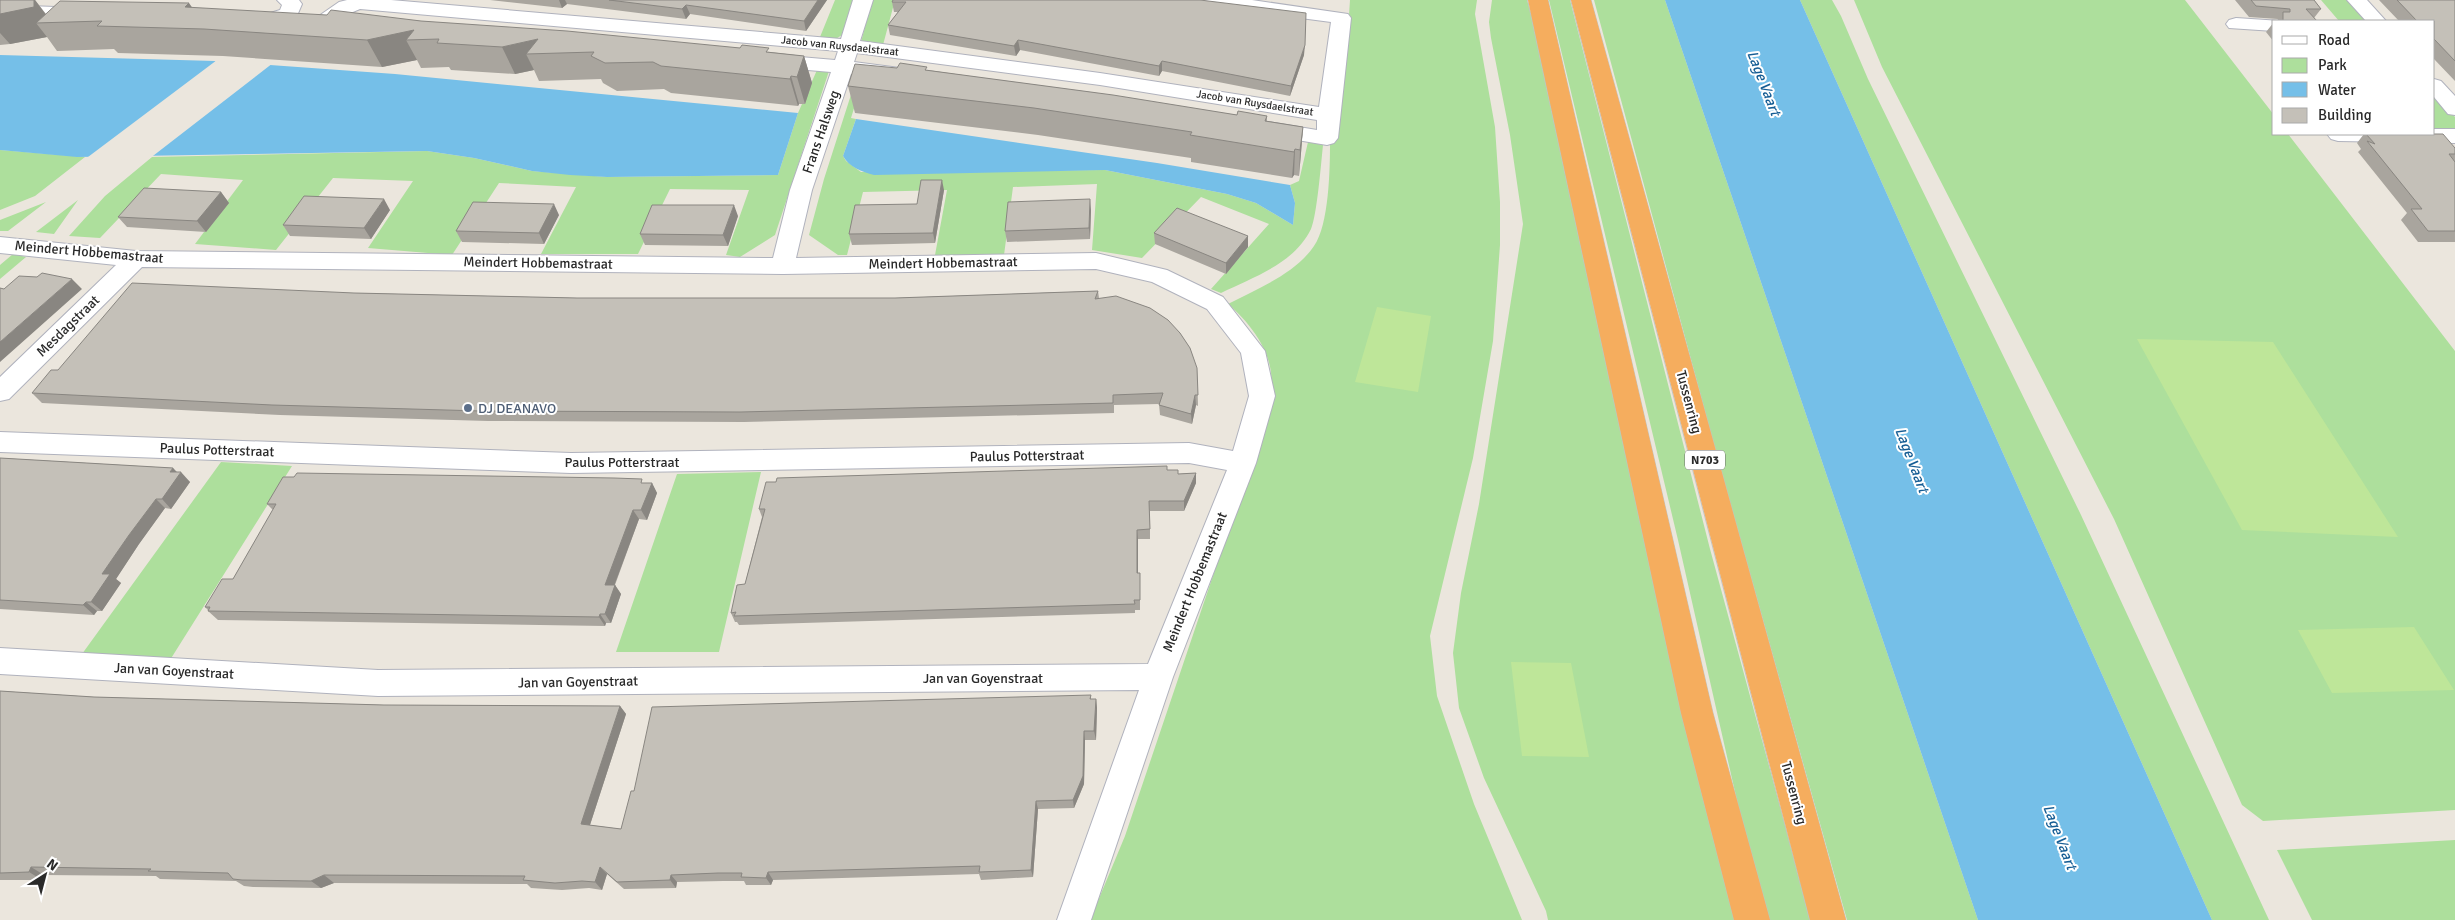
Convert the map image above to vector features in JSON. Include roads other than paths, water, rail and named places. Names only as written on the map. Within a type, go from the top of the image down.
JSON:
[{"type":"highway","points":[[1538,0],[1697,713],[1752,920]]},
{"type":"highway","name":"Tussenring","points":[[1581,0],[1828,920]]},
{"type":"street","points":[[239,19],[268,20],[289,14],[292,4],[287,0]]},
{"type":"street","name":"Frans Halsweg","points":[[783,266],[801,190],[850,46],[863,0]]},
{"type":"street","points":[[1210,0],[1342,18],[1328,116]]},
{"type":"street","points":[[2357,0],[2375,20]]},
{"type":"street","name":"Jacob van Ruysdaelstraat","points":[[373,1],[385,7],[579,21],[850,46],[1100,79],[1328,116],[1327,138],[1090,99],[843,66],[331,22],[346,6],[373,1]]},
{"type":"street","points":[[0,12],[34,6],[104,14]]},
{"type":"street","points":[[564,42],[579,21]]},
{"type":"street","points":[[2236,24],[2272,25]]},
{"type":"street","points":[[1090,99],[1100,79]]},
{"type":"street","points":[[2435,86],[2455,109]]},
{"type":"street","points":[[2430,135],[2455,136]]},
{"type":"street","name":"Meindert Hobbemastraat","points":[[0,245],[136,259],[783,266],[1096,261],[1160,276],[1215,303],[1253,351],[1262,396],[1243,463],[1158,677],[1074,920]]},
{"type":"street","name":"Mesdagstraat","points":[[0,392],[136,259]]},
{"type":"street","name":"Paulus Potterstraat","points":[[0,442],[571,463],[1190,453],[1243,463]]},
{"type":"street","name":"Jan van Goyenstraat","points":[[0,661],[378,683],[1158,677]]},
{"type":"water","name":"Lage Vaart","points":[[1665,0],[1800,0],[2212,920],[1978,920]]},
{"type":"water","points":[[0,55],[215,61],[223,68],[248,68],[270,65],[395,74],[798,113],[778,175],[607,177],[570,175],[532,171],[474,158],[427,151],[77,157],[0,150]]},
{"type":"water","points":[[856,119],[1157,163],[1290,185],[1295,203],[1293,225],[1256,203],[1227,194],[1105,170],[874,175],[856,168],[843,156]]},
{"type":"place","name":"DJ DEANAVO","points":[[468,408]]}]
